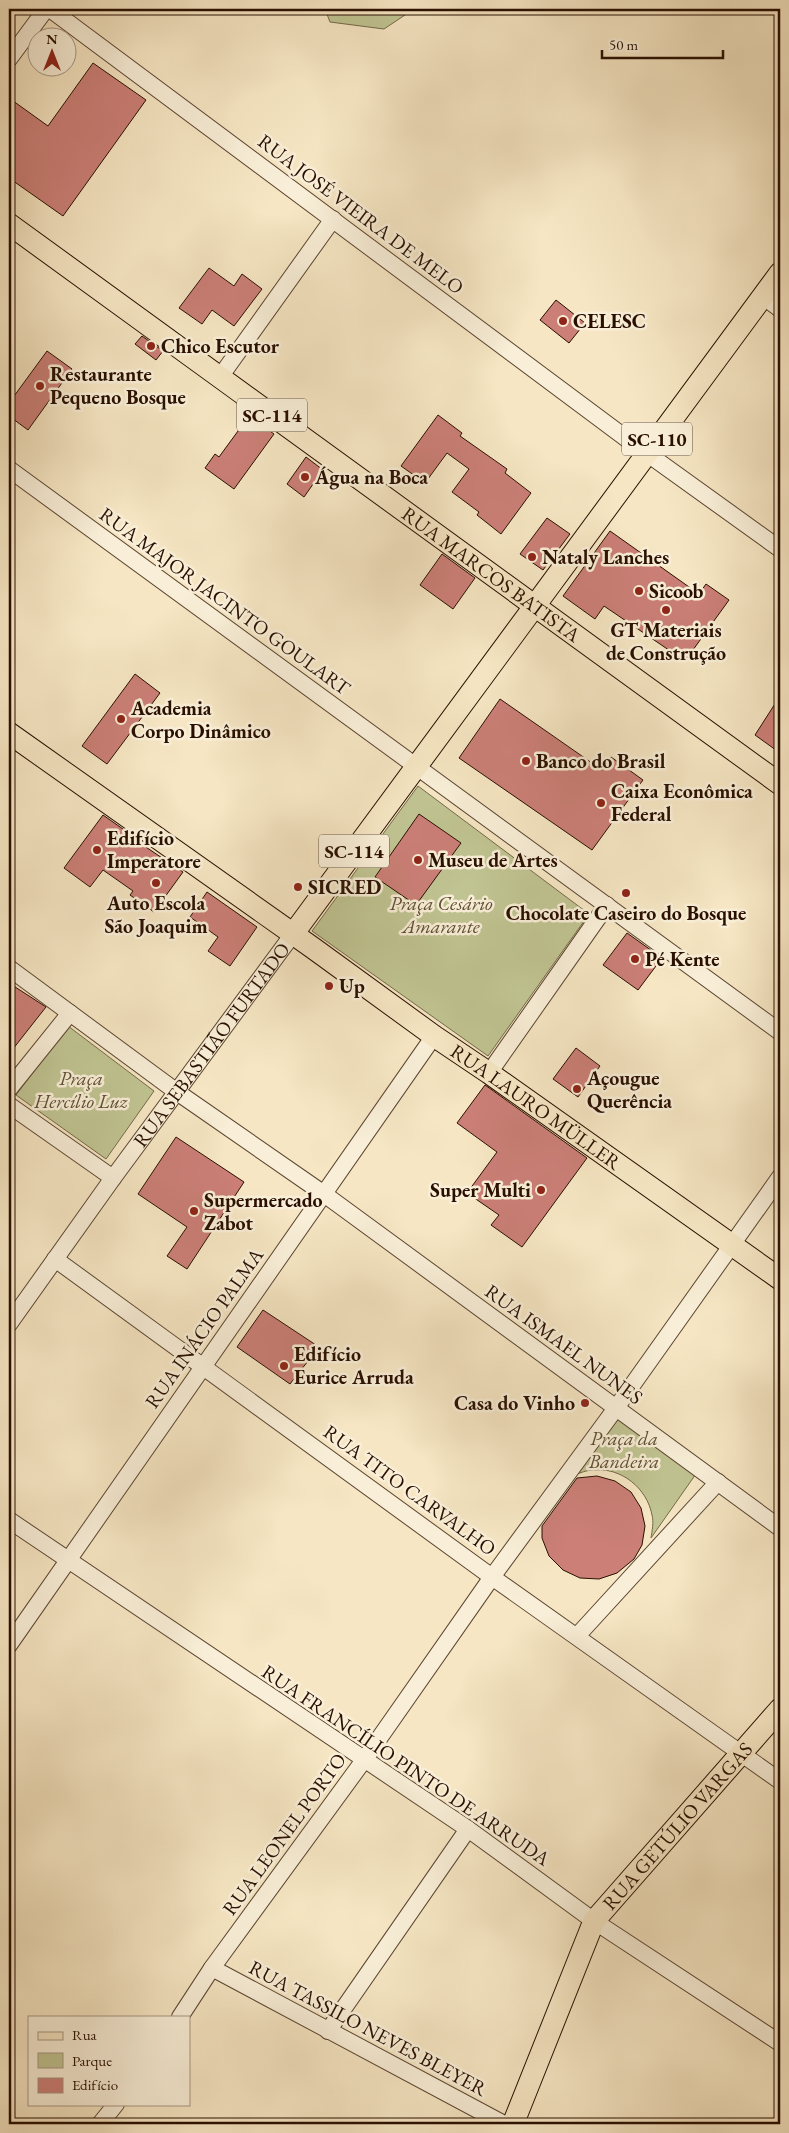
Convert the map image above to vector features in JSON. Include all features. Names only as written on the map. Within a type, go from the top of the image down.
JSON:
[{"type":"main road","name":"RUA MARCOS BATISTA","points":[[9,224],[780,784]]},
{"type":"main road","name":"SC-110","points":[[534,605],[646,453],[772,303],[780,273]]},
{"type":"main road","name":"SC-114","points":[[416,767],[534,605]]},
{"type":"main road","name":"RUA LAURO MÜLLER","points":[[9,733],[780,1280]]},
{"type":"main road","name":"RUA SEBASTIÃO FURTADO","points":[[293,934],[416,767]]},
{"type":"main road","name":"RUA GETÚLIO VARGAS","points":[[513,2124],[594,1922],[780,1709]]},
{"type":"street","points":[[9,59],[46,9]]},
{"type":"street","name":"RUA JOSÉ VIEIRA DE MELO","points":[[50,9],[646,453],[780,549]]},
{"type":"street","points":[[220,377],[333,219]]},
{"type":"street","name":"RUA MAJOR JACINTO GOULART","points":[[9,469],[780,1032]]},
{"type":"street","points":[[489,1073],[607,905]]},
{"type":"street","name":"RUA SEBASTIÃO FURTADO","points":[[9,1324],[113,1178],[293,934]]},
{"type":"street","name":"RUA ISMAEL NUNES","points":[[9,968],[177,1092],[324,1194],[780,1528]]},
{"type":"street","points":[[9,1089],[70,1012]]},
{"type":"street","name":"RUA INÁCIO PALMA","points":[[9,1645],[434,1036]]},
{"type":"street","points":[[9,1105],[113,1178]]},
{"type":"street","name":"RUA LEONEL PORTO","points":[[181,2016],[212,1968],[364,1760],[492,1577],[616,1408],[780,1177]]},
{"type":"street","name":"RUA TITO CARVALHO","points":[[56,1259],[204,1365],[492,1577],[780,1781]]},
{"type":"street","points":[[577,1636],[718,1482]]},
{"type":"street","name":"RUA FRANCÍLIO PINTO DE ARRUDA","points":[[9,1520],[468,1830],[594,1922],[780,2043]]},
{"type":"street","points":[[328,2030],[468,1830]]},
{"type":"street","name":"RUA TASSILO NEVES BLEYER","points":[[212,1968],[504,2124]]},
{"type":"street","points":[[100,2124],[114,2106]]},
{"type":"green space","points":[[325,9],[414,9],[384,29],[330,22]]},
{"type":"green space","name":"Praça Cesário Amarante","points":[[418,786],[589,914],[488,1056],[312,931]]},
{"type":"green space","name":"Praça Hercílio Luz","points":[[68,1026],[154,1091],[106,1159],[16,1095]]},
{"type":"green space","name":"Praça da Bandeira","points":[[618,1414],[698,1471],[651,1538],[653,1521],[649,1505],[639,1488],[631,1481],[613,1472],[603,1470],[588,1470],[574,1475]]},
{"type":"building","points":[[93,63],[146,100],[63,216],[9,178],[9,98],[48,126]]},
{"type":"building","points":[[209,268],[234,286],[242,274],[262,289],[234,326],[212,310],[202,324],[179,308]]},
{"type":"building","name":"CELESC","points":[[556,300],[585,323],[569,343],[540,320]]},
{"type":"building","name":"Chico Escutor","points":[[142,336],[163,351],[156,360],[135,344]]},
{"type":"building","name":"Restaurante Pequeno Bosque","points":[[47,351],[72,369],[28,430],[9,416],[9,403]]},
{"type":"building","points":[[438,415],[462,433],[460,436],[507,469],[505,473],[531,493],[501,534],[477,515],[479,512],[452,492],[469,469],[447,453],[425,483],[401,466]]},
{"type":"building","points":[[249,416],[274,434],[234,489],[205,468],[215,454],[219,457]]},
{"type":"building","name":"Água na Boca","points":[[306,457],[323,470],[304,497],[287,484]]},
{"type":"building","points":[[547,518],[570,534],[543,570],[520,554]]},
{"type":"building","points":[[610,531],[699,594],[706,584],[729,600],[685,661],[604,606],[595,619],[563,596]]},
{"type":"building","points":[[442,554],[475,578],[453,609],[420,585]]},
{"type":"building","name":"Academia Corpo Dinâmico","points":[[135,674],[160,693],[107,764],[82,746]]},
{"type":"building","points":[[780,696],[780,753],[755,735]]},
{"type":"building","name":"Banco do Brasil","points":[[500,699],[602,770],[611,757],[643,780],[592,850],[459,758]]},
{"type":"building","name":"Museu de Artes","points":[[419,814],[461,843],[416,905],[375,877]]},
{"type":"building","points":[[103,815],[130,834],[128,835],[183,872],[154,912],[130,895],[133,891],[103,870],[90,887],[64,868]]},
{"type":"building","points":[[207,892],[257,927],[230,966],[208,951],[218,937],[190,917]]},
{"type":"building","name":"Pé Kente","points":[[627,933],[662,958],[638,990],[603,965]]},
{"type":"building","points":[[9,983],[46,1007],[9,1054]]},
{"type":"building","points":[[576,1048],[600,1066],[578,1097],[553,1079]]},
{"type":"building","points":[[485,1085],[587,1158],[522,1247],[491,1225],[499,1215],[467,1193],[497,1152],[457,1123]]},
{"type":"building","name":"Supermercado Zabot","points":[[176,1137],[244,1182],[187,1269],[167,1256],[187,1227],[138,1194]]},
{"type":"building","name":"Edifício Eurice Arruda","points":[[263,1310],[319,1347],[290,1384],[237,1347]]},
{"type":"building","points":[[597,1476],[615,1481],[631,1492],[641,1508],[645,1526],[642,1545],[634,1559],[617,1573],[599,1579],[580,1578],[563,1570],[549,1556],[542,1538],[542,1526],[577,1478]]},
{"type":"place","name":"CELESC","points":[[563,321]]},
{"type":"place","name":"Chico Escutor","points":[[151,346]]},
{"type":"place","name":"Restaurante Pequeno Bosque","points":[[40,386]]},
{"type":"place","name":"Água na Boca","points":[[305,477]]},
{"type":"place","name":"Nataly Lanches","points":[[532,557]]},
{"type":"place","name":"Sicoob","points":[[639,591]]},
{"type":"place","name":"GT Materiais de Construção","points":[[666,610]]},
{"type":"place","name":"Academia Corpo Dinâmico","points":[[121,719]]},
{"type":"place","name":"Banco do Brasil","points":[[526,761]]},
{"type":"place","name":"Caixa Econômica Federal","points":[[601,803]]},
{"type":"place","name":"Edifício Imperatore","points":[[97,850]]},
{"type":"place","name":"Museu de Artes","points":[[418,860]]},
{"type":"place","name":"Auto Escola São Joaquim","points":[[156,883]]},
{"type":"place","name":"SICRED","points":[[298,887]]},
{"type":"place","name":"Chocolate Caseiro do Bosque","points":[[626,893]]},
{"type":"place","name":"Pé Kente","points":[[635,959]]},
{"type":"place","name":"Up","points":[[329,986]]},
{"type":"place","name":"Açougue Querência","points":[[577,1089]]},
{"type":"place","name":"Super Multi","points":[[541,1190]]},
{"type":"place","name":"Supermercado Zabot","points":[[194,1211]]},
{"type":"place","name":"Edifício Eurice Arruda","points":[[284,1366]]},
{"type":"place","name":"Casa do Vinho","points":[[585,1403]]}]
